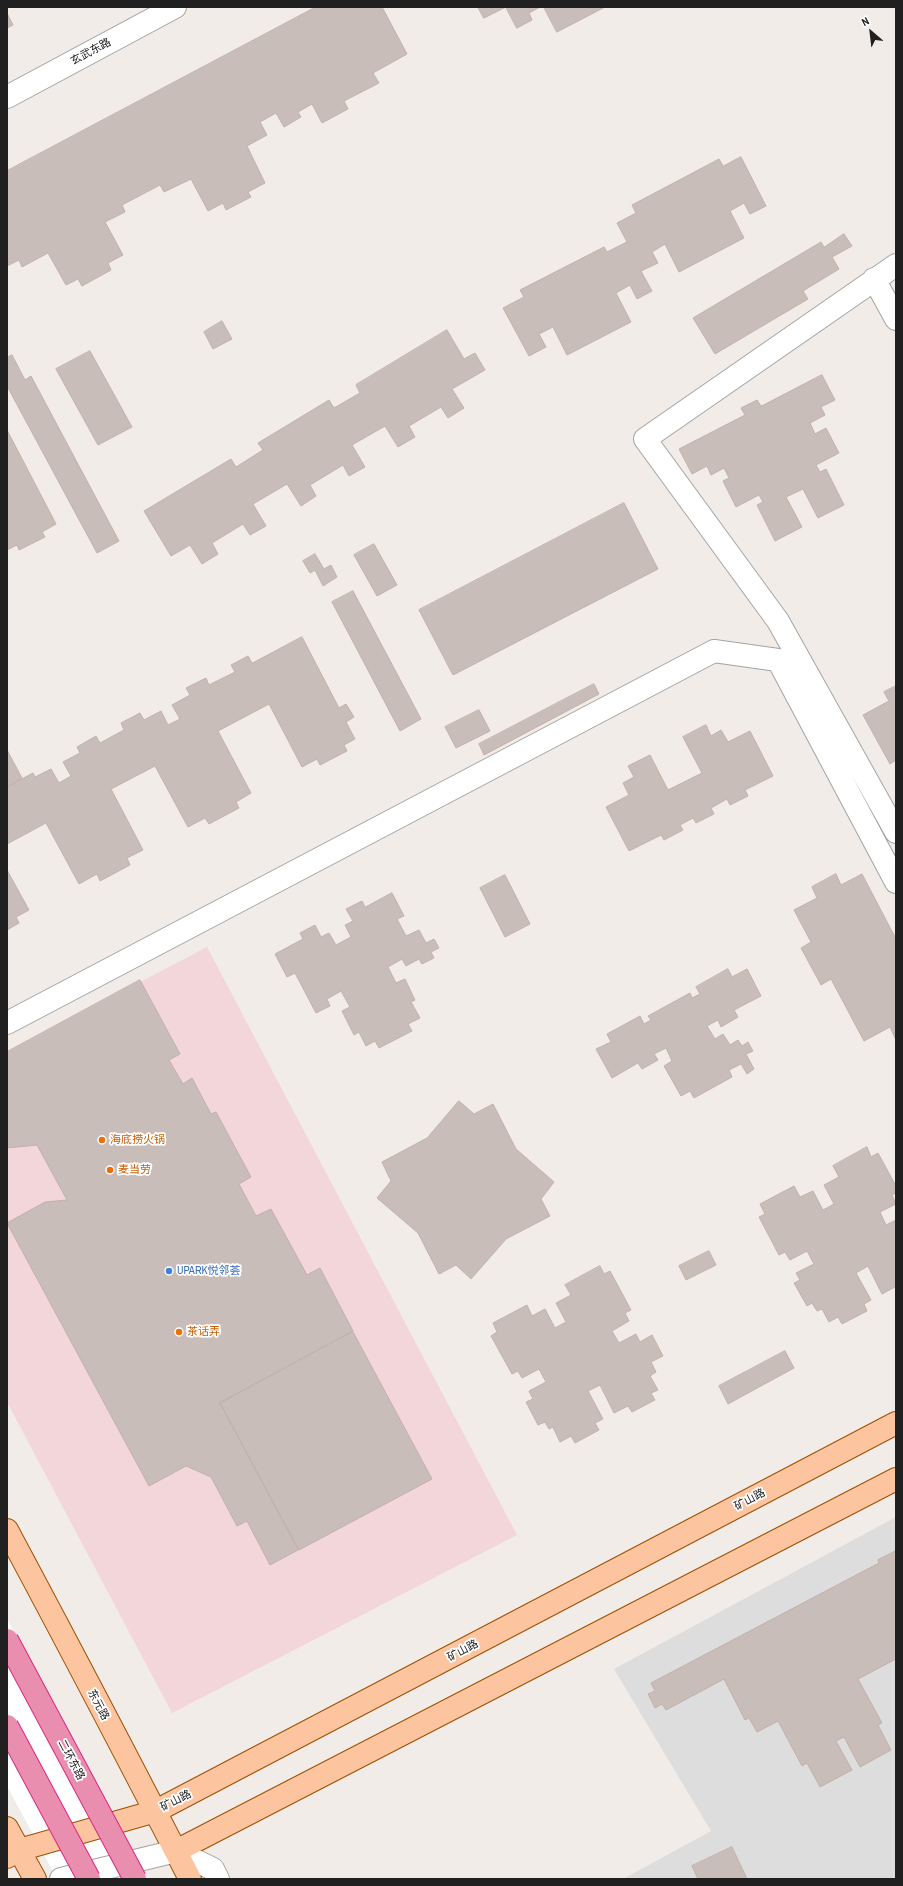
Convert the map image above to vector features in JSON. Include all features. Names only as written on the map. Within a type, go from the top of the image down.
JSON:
[{"type":"highway","name":"二环东路","points":[[7,1640],[135,1879]]},
{"type":"highway","points":[[7,1726],[89,1879]]},
{"type":"main road","name":"矿山路","points":[[13,1853],[156,1811],[896,1423]]},
{"type":"main road","points":[[176,1851],[896,1479]]},
{"type":"main road","name":"东元路","points":[[7,1530],[130,1765],[156,1811],[190,1879]]},
{"type":"main road","points":[[7,1828],[13,1853],[35,1879]]},
{"type":"street","name":"玄武东路","points":[[7,97],[175,7]]},
{"type":"street","points":[[896,265],[874,278],[645,439],[778,621],[896,832]]},
{"type":"street","points":[[874,278],[896,319]]},
{"type":"street","points":[[7,1023],[714,651],[778,660],[896,882]]},
{"type":"street","points":[[61,1879],[176,1851],[213,1870],[218,1879]]},
{"type":"shaded area","points":[[207,947],[517,1535],[172,1713],[7,1402],[7,1052]]},
{"type":"shaded area","points":[[896,1517],[896,1879],[623,1879],[711,1831],[614,1669]]},
{"type":"pier","points":[[7,1619],[147,1879],[57,1879],[7,1786]]},
{"type":"building","points":[[316,7],[382,7],[407,54],[373,73],[379,83],[344,101],[348,109],[322,123],[312,104],[298,112],[301,117],[284,127],[276,113],[260,122],[267,135],[247,146],[265,183],[248,192],[251,197],[226,210],[223,203],[208,211],[191,179],[164,192],[160,185],[122,205],[125,212],[105,222],[123,255],[108,263],[111,270],[82,286],[78,279],[66,285],[48,253],[22,267],[19,260],[7,266],[7,171]]},
{"type":"building","points":[[478,7],[506,7],[484,18]]},
{"type":"building","points":[[506,7],[540,7],[529,13],[532,20],[517,28]]},
{"type":"building","points":[[544,7],[605,7],[557,32]]},
{"type":"building","points":[[7,13],[13,25],[7,28]]},
{"type":"building","points":[[741,157],[766,206],[750,214],[744,203],[730,211],[744,238],[679,272],[665,244],[652,252],[658,263],[641,271],[652,291],[637,299],[630,285],[616,293],[631,322],[567,355],[553,327],[539,334],[546,347],[529,356],[503,308],[524,297],[520,290],[604,247],[607,252],[627,242],[617,223],[636,213],[632,205],[719,159],[723,166]]},
{"type":"building","points":[[844,234],[852,246],[832,257],[839,269],[803,291],[808,299],[715,354],[693,318],[821,242],[824,247]]},
{"type":"building","points":[[222,321],[232,339],[213,349],[204,332]]},
{"type":"building","points":[[447,330],[464,359],[475,353],[485,370],[452,389],[464,408],[448,418],[441,407],[409,426],[415,437],[398,447],[385,426],[352,445],[365,467],[349,476],[343,465],[310,485],[316,496],[301,506],[287,484],[253,504],[266,526],[250,535],[243,524],[212,543],[218,554],[202,564],[190,545],[171,556],[144,511],[231,459],[236,467],[263,450],[258,443],[329,400],[334,408],[360,393],[356,385]]},
{"type":"building","points":[[90,351],[132,427],[98,445],[56,369]]},
{"type":"building","points":[[12,355],[25,380],[31,376],[119,541],[97,553],[7,386],[7,358]]},
{"type":"building","points":[[822,375],[835,400],[821,407],[825,415],[810,423],[815,434],[826,428],[839,453],[816,465],[820,472],[826,469],[844,505],[818,518],[803,489],[786,497],[802,527],[775,541],[757,505],[763,502],[759,495],[736,507],[723,481],[729,478],[724,468],[711,475],[707,466],[692,474],[679,449],[745,415],[741,408],[757,400],[761,406]]},
{"type":"building","points":[[7,430],[56,524],[42,532],[45,537],[19,550],[17,545],[7,550]]},
{"type":"building","points":[[624,503],[658,569],[453,675],[419,610]]},
{"type":"building","points":[[374,544],[397,585],[377,596],[354,555]]},
{"type":"building","points":[[315,554],[324,569],[331,565],[337,577],[323,586],[315,570],[310,573],[303,561]]},
{"type":"building","points":[[353,591],[421,719],[400,731],[332,602]]},
{"type":"building","points":[[302,637],[339,708],[346,704],[354,717],[346,722],[355,739],[344,745],[347,751],[320,765],[317,759],[302,767],[269,704],[218,731],[251,793],[236,802],[239,808],[209,824],[205,818],[188,827],[155,766],[111,789],[143,850],[127,858],[130,865],[100,881],[97,874],[79,884],[46,823],[7,844],[7,787],[33,773],[35,777],[51,769],[59,783],[71,776],[63,762],[80,753],[77,747],[96,736],[100,743],[124,730],[121,723],[140,713],[144,720],[161,711],[168,725],[180,719],[172,705],[190,695],[186,688],[206,678],[209,685],[235,672],[231,665],[248,656],[252,663]]},
{"type":"building","points":[[594,684],[599,694],[484,755],[479,744]]},
{"type":"building","points":[[896,686],[896,760],[890,764],[863,715],[889,701],[884,692]]},
{"type":"building","points":[[479,710],[490,731],[456,748],[445,727]]},
{"type":"building","points":[[706,725],[711,736],[721,730],[728,742],[750,731],[773,776],[745,790],[748,796],[730,805],[727,799],[711,808],[714,814],[696,823],[693,818],[680,825],[683,830],[664,840],[661,835],[629,851],[606,807],[629,795],[623,783],[634,777],[628,766],[650,755],[668,790],[702,773],[683,737]]},
{"type":"building","points":[[7,750],[22,778],[7,787]]},
{"type":"building","points":[[7,870],[29,910],[16,917],[19,923],[7,930]]},
{"type":"building","points":[[836,874],[841,885],[862,874],[896,939],[896,1040],[890,1027],[864,1041],[831,979],[821,985],[801,948],[811,942],[794,910],[817,898],[812,887]]},
{"type":"building","points":[[505,875],[530,924],[505,937],[480,888]]},
{"type":"building","points":[[392,893],[404,916],[397,919],[406,936],[419,930],[426,943],[434,939],[439,948],[431,952],[434,958],[422,964],[419,959],[406,966],[402,959],[388,967],[396,983],[405,979],[415,1000],[411,1002],[420,1018],[408,1024],[412,1031],[379,1048],[375,1041],[366,1046],[359,1032],[354,1035],[342,1011],[350,1007],[341,991],[327,999],[330,1006],[316,1013],[295,973],[287,977],[275,954],[303,939],[300,933],[315,925],[321,937],[329,933],[336,945],[351,937],[345,925],[353,921],[346,909],[362,901],[365,907]]},
{"type":"building","points":[[728,969],[732,977],[747,969],[761,996],[734,1010],[738,1017],[721,1027],[718,1020],[707,1026],[715,1039],[723,1034],[730,1045],[738,1040],[742,1046],[748,1042],[753,1051],[746,1054],[754,1069],[747,1074],[741,1064],[729,1070],[732,1077],[694,1098],[690,1091],[681,1096],[664,1066],[672,1061],[666,1048],[654,1054],[658,1060],[642,1069],[638,1063],[612,1078],[596,1049],[611,1042],[607,1034],[640,1016],[644,1024],[651,1020],[648,1016],[690,993],[692,998],[700,994],[696,987]]},
{"type":"building","name":"UPARK悦邻荟","points":[[140,980],[180,1054],[169,1060],[183,1084],[192,1078],[211,1114],[216,1112],[251,1177],[239,1184],[256,1216],[271,1209],[307,1275],[320,1268],[353,1331],[220,1403],[298,1550],[270,1565],[247,1521],[237,1526],[211,1477],[186,1466],[149,1486],[7,1223],[45,1202],[67,1200],[37,1145],[7,1148],[7,1052]]},
{"type":"building","points":[[459,1101],[474,1114],[493,1104],[516,1149],[554,1182],[541,1199],[550,1216],[506,1239],[471,1279],[456,1265],[439,1274],[418,1233],[377,1198],[391,1181],[382,1162],[427,1138]]},
{"type":"building","points":[[867,1147],[871,1157],[878,1153],[896,1186],[896,1193],[892,1195],[896,1204],[880,1212],[886,1225],[896,1220],[896,1290],[895,1287],[882,1294],[868,1266],[856,1273],[871,1300],[864,1304],[867,1311],[842,1324],[838,1317],[829,1322],[822,1309],[817,1311],[812,1303],[807,1306],[794,1283],[800,1280],[796,1273],[814,1264],[807,1251],[790,1260],[785,1252],[779,1255],[759,1217],[765,1214],[760,1204],[794,1186],[800,1197],[813,1191],[823,1210],[834,1204],[824,1185],[839,1177],[833,1166]]},
{"type":"building","points":[[709,1251],[716,1265],[686,1280],[679,1266]]},
{"type":"building","points":[[600,1266],[604,1274],[610,1271],[631,1310],[625,1313],[629,1321],[612,1331],[619,1343],[636,1334],[640,1342],[652,1335],[663,1356],[651,1362],[656,1372],[650,1376],[658,1390],[651,1393],[655,1400],[632,1412],[628,1406],[614,1413],[600,1385],[588,1391],[603,1419],[595,1423],[599,1430],[575,1443],[571,1436],[560,1442],[553,1427],[549,1429],[545,1422],[538,1425],[526,1402],[533,1399],[529,1391],[546,1382],[539,1369],[522,1378],[518,1371],[512,1374],[491,1336],[497,1332],[493,1323],[527,1305],[532,1316],[545,1309],[555,1328],[566,1322],[556,1303],[571,1295],[565,1285]]},
{"type":"building","points":[[353,1332],[432,1479],[299,1550],[220,1403]]},
{"type":"building","points":[[785,1351],[794,1368],[728,1404],[719,1386]]},
{"type":"building","points":[[896,1551],[896,1659],[858,1679],[882,1723],[878,1725],[891,1750],[860,1767],[844,1737],[836,1741],[852,1770],[820,1787],[807,1763],[802,1766],[778,1721],[757,1732],[749,1718],[745,1720],[724,1679],[666,1710],[662,1704],[655,1708],[648,1694],[655,1691],[651,1683],[879,1563],[878,1560]]},
{"type":"building","points":[[732,1847],[747,1879],[698,1879],[692,1866]]},
{"type":"place","name":"海底捞火锅","points":[[102,1140]]},
{"type":"place","name":"麦当劳","points":[[110,1170]]},
{"type":"place","name":"UPARK悦邻荟","points":[[169,1271]]},
{"type":"place","name":"茶话弄","points":[[179,1332]]}]
